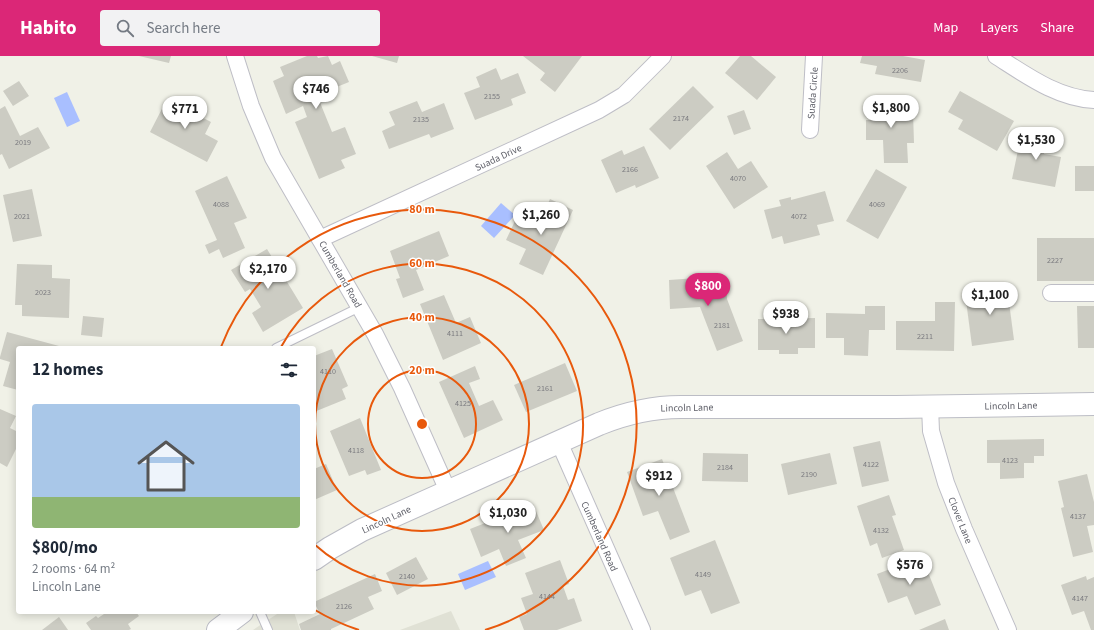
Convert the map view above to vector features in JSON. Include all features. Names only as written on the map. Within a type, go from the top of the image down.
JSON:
[{"type":"street","name":"Cumberland Road","points":[[236,56],[251,106],[268,148],[389,360],[448,491]]},
{"type":"street","name":"Suada Circle","points":[[810,130],[814,56]]},
{"type":"street","points":[[996,56],[1038,82],[1060,93],[1094,100]]},
{"type":"street","name":"Suada Drive","points":[[320,238],[599,110],[624,95],[655,58]]},
{"type":"street","points":[[1051,293],[1094,294]]},
{"type":"street","name":"Lincoln Lane","points":[[316,557],[362,530],[448,491],[599,424],[623,415],[650,408],[1094,404]]},
{"type":"street","name":"Clover Lane","points":[[930,406],[931,431],[946,483],[964,529],[1008,630]]},
{"type":"street","name":"Cumberland Road","points":[[559,442],[642,630]]},
{"type":"street","points":[[218,630],[239,614]]},
{"type":"lane","points":[[280,346],[360,307]]},
{"type":"lane","points":[[261,614],[268,630]]},
{"type":"shaded area","points":[[451,611],[460,630],[400,630]]},
{"type":"shaded area","points":[[277,614],[295,614],[300,630],[253,630]]},
{"type":"water","points":[[67,92],[80,121],[67,127],[54,98]]},
{"type":"water","points":[[501,203],[515,215],[494,238],[481,226]]},
{"type":"water","points":[[488,561],[496,577],[465,590],[458,574]]},
{"type":"building","points":[[139,56],[171,56],[169,63]]},
{"type":"building","points":[[307,56],[317,56],[318,58],[328,56],[332,65],[340,61],[349,82],[317,95],[332,132],[345,127],[356,154],[341,160],[345,168],[319,179],[295,122],[307,117],[303,106],[286,114],[273,81],[284,76],[280,67]]},
{"type":"building","points":[[372,56],[399,56],[397,63]]},
{"type":"building","points":[[523,56],[582,56],[555,92],[540,80],[545,73]]},
{"type":"building","points":[[740,56],[751,56],[776,77],[757,100],[725,73]]},
{"type":"building","points":[[862,56],[903,56],[925,60],[921,82],[875,74],[877,66],[860,63]]},
{"type":"building","points":[[496,68],[501,80],[518,73],[526,93],[511,99],[513,105],[475,120],[464,93],[480,87],[476,77]]},
{"type":"building","points":[[19,81],[29,96],[13,106],[3,91]]},
{"type":"building","points":[[693,86],[714,107],[670,150],[649,129]]},
{"type":"building","points":[[960,91],[1014,121],[997,151],[958,129],[963,120],[948,112]]},
{"type":"building","points":[[898,98],[898,112],[913,112],[914,143],[907,143],[908,163],[884,163],[883,140],[866,140],[866,120],[870,120],[870,99]]},
{"type":"building","points":[[167,99],[211,122],[205,134],[218,141],[207,162],[150,132]]},
{"type":"building","points":[[417,101],[422,112],[444,103],[454,129],[431,138],[429,134],[389,149],[382,131],[395,125],[389,112]]},
{"type":"building","points":[[5,106],[20,136],[38,127],[50,148],[9,169],[2,154],[0,155],[0,109]]},
{"type":"building","points":[[744,110],[751,129],[734,135],[727,116]]},
{"type":"building","points":[[1022,131],[1047,136],[1044,154],[1061,157],[1055,187],[1012,179]]},
{"type":"building","points":[[644,146],[659,178],[636,188],[635,185],[616,193],[601,160],[622,150],[624,155]]},
{"type":"building","points":[[727,152],[738,169],[751,161],[768,187],[734,209],[706,166]]},
{"type":"building","points":[[1075,166],[1094,166],[1094,191],[1075,191]]},
{"type":"building","points":[[876,169],[907,187],[878,239],[846,221]]},
{"type":"building","points":[[227,176],[247,218],[234,223],[245,248],[223,258],[219,249],[209,254],[205,245],[217,240],[195,191]]},
{"type":"building","points":[[32,189],[42,236],[13,242],[3,195]]},
{"type":"building","points":[[825,191],[834,221],[817,225],[820,235],[784,244],[782,236],[772,239],[764,210],[781,206],[779,200],[791,197],[791,200]]},
{"type":"building","points":[[550,199],[573,210],[543,275],[519,264],[526,249],[506,240],[515,221],[529,227],[536,211],[543,214]]},
{"type":"building","points":[[439,231],[449,256],[416,270],[424,290],[403,298],[396,279],[400,278],[390,251]]},
{"type":"building","points":[[1037,238],[1094,238],[1094,281],[1037,281]]},
{"type":"building","points":[[267,249],[303,308],[263,332],[252,313],[261,307],[250,289],[245,292],[231,270]]},
{"type":"building","points":[[17,264],[52,265],[52,278],[70,279],[69,318],[22,316],[22,305],[15,305]]},
{"type":"building","points":[[725,276],[727,299],[743,341],[717,351],[700,307],[670,309],[669,280]]},
{"type":"building","points":[[1007,287],[1014,340],[972,346],[965,293]]},
{"type":"building","points":[[444,295],[456,323],[470,317],[481,343],[443,360],[420,304]]},
{"type":"building","points":[[935,302],[955,302],[954,351],[896,350],[896,321],[935,321]]},
{"type":"building","points":[[865,306],[885,306],[885,330],[869,330],[868,356],[844,355],[844,338],[826,338],[826,313],[865,314]]},
{"type":"building","points":[[1077,306],[1094,306],[1094,348],[1078,348]]},
{"type":"building","points":[[83,316],[104,318],[102,337],[81,335]]},
{"type":"building","points":[[815,318],[815,348],[798,348],[798,354],[779,354],[779,350],[758,350],[758,319]]},
{"type":"building","points":[[7,332],[59,346],[16,346],[16,389],[3,386],[10,362],[0,359]]},
{"type":"building","points":[[332,349],[348,386],[342,389],[346,399],[316,411],[316,355]]},
{"type":"building","points":[[565,363],[577,391],[526,412],[514,385]]},
{"type":"building","points":[[475,366],[480,379],[469,383],[479,406],[493,400],[503,420],[464,438],[439,382]]},
{"type":"building","points":[[0,409],[16,416],[10,428],[16,431],[16,449],[7,467],[0,463]]},
{"type":"building","points":[[360,418],[381,470],[367,475],[365,470],[349,476],[330,431]]},
{"type":"building","points":[[1044,439],[1044,456],[1034,456],[1034,463],[1024,463],[1024,478],[1000,479],[1000,463],[987,463],[987,440]]},
{"type":"building","points":[[880,441],[889,481],[862,487],[853,447]]},
{"type":"building","points":[[703,453],[748,454],[748,482],[702,481]]},
{"type":"building","points":[[830,453],[837,484],[788,495],[781,464]]},
{"type":"building","points":[[662,459],[690,532],[670,540],[658,511],[643,516],[627,472]]},
{"type":"building","points":[[326,464],[337,490],[316,499],[316,468]]},
{"type":"building","points":[[1087,474],[1094,502],[1094,525],[1087,526],[1093,552],[1073,557],[1061,508],[1064,507],[1058,481]]},
{"type":"building","points":[[889,495],[896,515],[892,516],[904,550],[882,558],[877,543],[870,546],[857,506]]},
{"type":"building","points":[[533,504],[544,530],[518,540],[526,558],[506,566],[499,549],[481,557],[470,529]]},
{"type":"building","points":[[715,540],[740,603],[711,614],[701,590],[685,596],[670,558]]},
{"type":"building","points":[[416,557],[428,579],[397,595],[386,573]]},
{"type":"building","points":[[922,557],[941,605],[915,615],[907,596],[888,603],[877,574]]},
{"type":"building","points":[[560,560],[569,584],[563,586],[568,600],[574,598],[582,621],[557,630],[524,630],[519,617],[527,614],[521,598],[533,594],[525,573]]},
{"type":"building","points":[[375,574],[382,591],[368,597],[374,609],[331,630],[301,630],[299,624],[320,614],[316,606],[316,601]]},
{"type":"building","points":[[1086,576],[1087,580],[1094,577],[1094,630],[1091,630],[1084,611],[1072,615],[1061,585]]},
{"type":"building","points":[[104,614],[138,614],[139,616],[128,624],[131,629],[129,630],[91,630],[86,623],[96,616],[98,618]]},
{"type":"building","points":[[59,617],[68,630],[42,630]]},
{"type":"building","points":[[945,619],[949,630],[919,630]]}]
